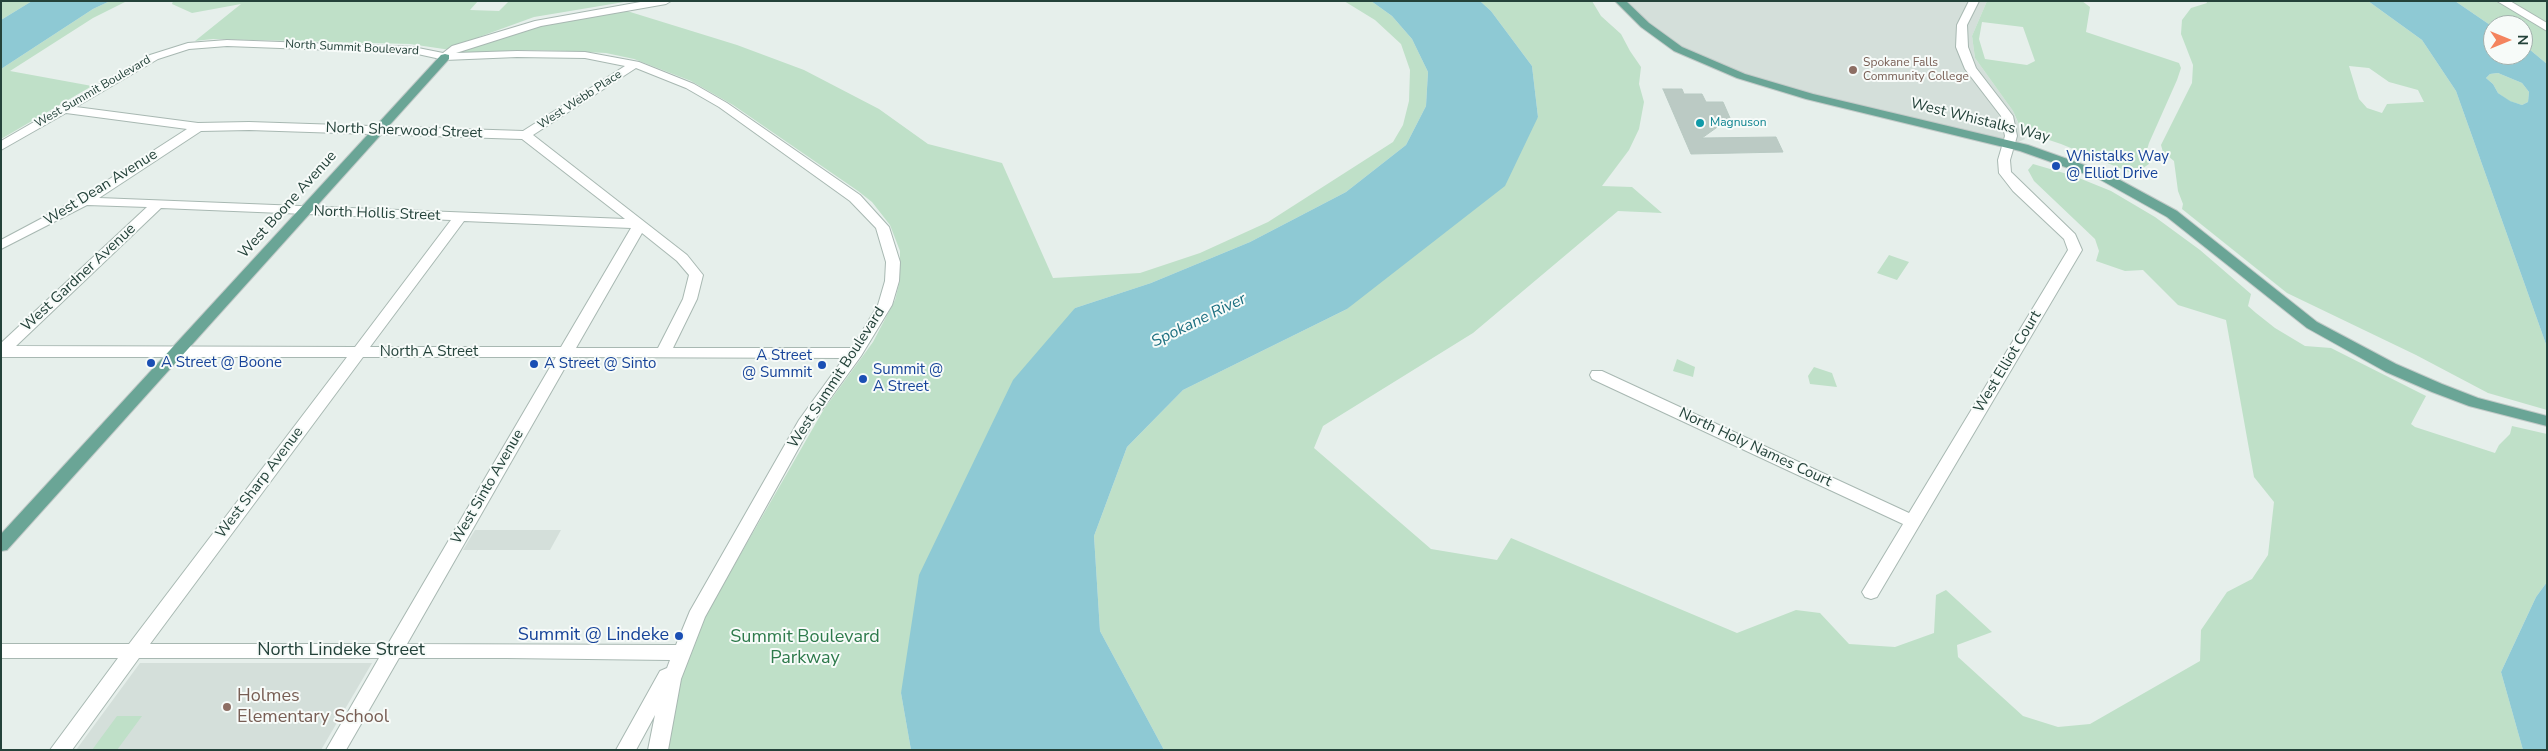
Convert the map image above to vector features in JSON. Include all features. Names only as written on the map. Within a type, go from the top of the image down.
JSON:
[{"type":"main road","name":"West Whistalks Way","points":[[1620,1],[1645,25],[1678,49],[1740,76],[1810,97],[2009,144],[2090,170],[2147,199],[2182,222],[2312,325],[2361,352],[2391,368],[2474,402],[2547,421]]},
{"type":"main road","name":"West Boone Avenue","points":[[1,545],[445,57]]},
{"type":"street","name":"West Boone Avenue","points":[[445,57],[456,48],[539,23],[666,1]]},
{"type":"street","points":[[1974,1],[1962,25],[1962,46],[1972,70],[2004,110],[2010,128],[2009,144]]},
{"type":"street","points":[[2502,1],[2547,28]]},
{"type":"street","name":"North Summit Boulevard","points":[[188,46],[227,44],[413,50],[445,57],[516,54],[585,55],[635,64]]},
{"type":"street","name":"West Summit Boulevard","points":[[1,146],[154,57],[188,46]]},
{"type":"street","name":"West Summit Boulevard","points":[[635,64],[671,76],[723,105],[855,198],[882,227],[893,262],[892,280],[885,305],[856,353],[827,390],[807,420],[696,616],[680,653]]},
{"type":"street","name":"West Webb Place","points":[[525,135],[635,64]]},
{"type":"street","name":"North Sherwood Street","points":[[64,109],[198,127],[525,135]]},
{"type":"street","name":"West Dean Avenue","points":[[1,245],[85,201],[198,127]]},
{"type":"street","points":[[525,135],[682,258],[696,275],[690,299],[663,352]]},
{"type":"street","name":"West Elliot Court","points":[[1871,592],[2076,250],[2070,237],[2007,175],[2003,163],[2009,144]]},
{"type":"street","name":"North Hollis Street","points":[[85,201],[640,224]]},
{"type":"street","name":"West Gardner Avenue","points":[[2,352],[158,204]]},
{"type":"street","name":"West Sharp Avenue","points":[[60,750],[460,217]]},
{"type":"street","name":"West Sinto Avenue","points":[[336,750],[640,224]]},
{"type":"street","name":"North A Street","points":[[2,352],[856,353]]},
{"type":"street","name":"North Holy Names Court","points":[[1597,374],[1913,522]]},
{"type":"street","name":"North Lindeke Street","points":[[1,651],[680,653]]},
{"type":"street","points":[[626,750],[680,653]]},
{"type":"street","points":[[658,750],[665,706],[680,653]]},
{"type":"shaded area","name":"Spokane Falls Community College","points":[[1620,1],[1987,1],[1972,36],[1975,58],[2013,111],[2025,139],[2016,143],[1774,87],[1678,49]]},
{"type":"shaded area","points":[[475,530],[561,530],[550,550],[463,550]]},
{"type":"shaded area","name":"Holmes Elementary School","points":[[140,663],[372,663],[321,750],[76,750]]},
{"type":"green space","points":[[1,1],[32,1],[1,20]]},
{"type":"green space","points":[[110,1],[127,1],[93,18],[10,71],[92,86],[1,139],[1,69],[93,9]]},
{"type":"green space","name":"Summit Boulevard Parkway","points":[[173,1],[478,1],[470,10],[499,11],[509,1],[630,1],[534,17],[479,37],[494,41],[535,27],[627,11],[737,45],[804,70],[879,109],[928,144],[1002,163],[1053,278],[1140,273],[1200,253],[1268,222],[1393,142],[1403,125],[1409,101],[1410,70],[1401,44],[1375,20],[1344,1],[1371,1],[1392,16],[1412,39],[1428,72],[1426,106],[1406,145],[1346,192],[1250,242],[1151,283],[1075,308],[901,693],[911,750],[666,750],[676,699],[689,653],[705,616],[824,409],[873,342],[895,300],[900,280],[900,251],[890,225],[872,202],[858,191],[733,105],[691,81],[634,59],[606,53],[567,51],[526,50],[471,53],[410,44],[213,39],[195,41],[241,4],[192,13],[172,4]]},
{"type":"green space","points":[[1480,1],[1592,1],[1601,16],[1621,34],[1641,67],[1639,84],[1644,102],[1639,129],[1629,150],[1602,186],[1632,187],[1662,213],[1618,211],[1473,333],[1323,426],[1314,448],[1431,549],[1497,560],[1511,538],[1737,633],[1796,610],[1820,613],[1849,644],[1895,647],[1934,633],[1936,595],[1946,590],[1992,632],[1957,645],[1958,657],[2023,716],[2058,727],[2090,724],[2200,661],[2201,630],[2227,592],[2252,579],[2268,555],[2274,502],[2254,477],[2226,320],[2178,305],[2143,270],[2125,271],[2096,261],[2099,251],[2095,239],[2034,181],[2028,170],[2033,164],[2074,176],[2111,191],[2155,217],[2200,250],[2251,294],[2248,306],[2256,313],[2275,328],[2305,346],[2331,348],[2426,396],[2411,424],[2415,427],[2495,453],[2499,445],[2510,434],[2512,426],[2547,434],[2547,582],[2536,597],[2501,672],[2523,750],[1164,750],[1100,631],[1094,536],[1127,447],[1183,390],[1347,309],[1538,117],[1532,66],[1491,11]]},
{"type":"green space","points":[[1987,1],[2082,1],[2090,7],[2086,32],[2179,63],[2181,68],[2177,80],[2146,153],[2149,164],[2134,174],[2061,144],[2022,131],[2013,111],[1975,58],[1972,36]],"holes":[[[1982,22],[2023,27],[2035,61],[2027,65],[1985,59],[1979,39]]]},
{"type":"green space","points":[[2206,1],[2368,1],[2422,40],[2456,91],[2547,347],[2547,410],[2488,393],[2416,355],[2287,293],[2182,209],[2183,204],[2178,191],[2174,161],[2163,152],[2161,145],[2192,83],[2193,65],[2181,34],[2182,20],[2191,8],[2207,3]],"holes":[[[2349,66],[2369,68],[2389,82],[2418,90],[2424,102],[2387,104],[2382,113],[2367,108],[2359,99]]]},
{"type":"green space","points":[[2455,1],[2497,1],[2507,7],[2506,1],[2547,1],[2547,64],[2533,52],[2533,15],[2483,15],[2483,20]]},
{"type":"green space","points":[[2498,73],[2522,83],[2529,92],[2528,102],[2522,105],[2509,101],[2498,93],[2493,84],[2486,78],[2490,74]]},
{"type":"green space","points":[[1889,255],[1909,262],[1897,280],[1877,273]]},
{"type":"green space","points":[[1677,359],[1695,367],[1693,377],[1673,371]]},
{"type":"green space","points":[[1814,367],[1832,373],[1837,387],[1810,384],[1808,376]]},
{"type":"green space","points":[[117,716],[142,716],[117,750],[92,750]]},
{"type":"water","points":[[32,1],[110,1],[93,9],[1,69],[1,20]]},
{"type":"water","name":"Spokane River","points":[[1371,1],[1480,1],[1491,11],[1532,66],[1538,117],[1505,186],[1347,309],[1183,390],[1127,447],[1094,536],[1100,631],[1164,750],[911,750],[901,693],[919,575],[1013,380],[1075,308],[1151,283],[1250,242],[1346,192],[1406,145],[1426,106],[1428,72],[1412,39],[1392,16]]},
{"type":"water","points":[[2368,1],[2455,1],[2483,20],[2483,65],[2533,65],[2533,52],[2547,64],[2547,347],[2456,91],[2422,40]],"holes":[[[2498,73],[2522,83],[2529,92],[2528,102],[2522,105],[2510,101],[2498,93],[2493,84],[2486,78],[2490,74]]]},
{"type":"water","points":[[2547,582],[2547,750],[2523,750],[2501,672],[2536,597]]},
{"type":"building","name":"Magnuson","points":[[1663,89],[1682,89],[1684,94],[1702,94],[1706,102],[1723,102],[1730,118],[1702,138],[1776,137],[1783,152],[1691,154]]},
{"type":"place","name":"Spokane Falls Community College","points":[[1853,70]]},
{"type":"place","name":"Magnuson","points":[[1700,123]]},
{"type":"place","name":"Whistalks Way @ Elliot Drive","points":[[2056,166]]},
{"type":"place","name":"A Street @ Boone","points":[[151,363]]},
{"type":"place","name":"A Street @ Sinto","points":[[534,364]]},
{"type":"place","name":"A Street @ Summit","points":[[822,365]]},
{"type":"place","name":"Summit @ A Street","points":[[863,379]]},
{"type":"place","name":"Summit @ Lindeke","points":[[679,636]]},
{"type":"place","name":"Holmes Elementary School","points":[[227,707]]}]
